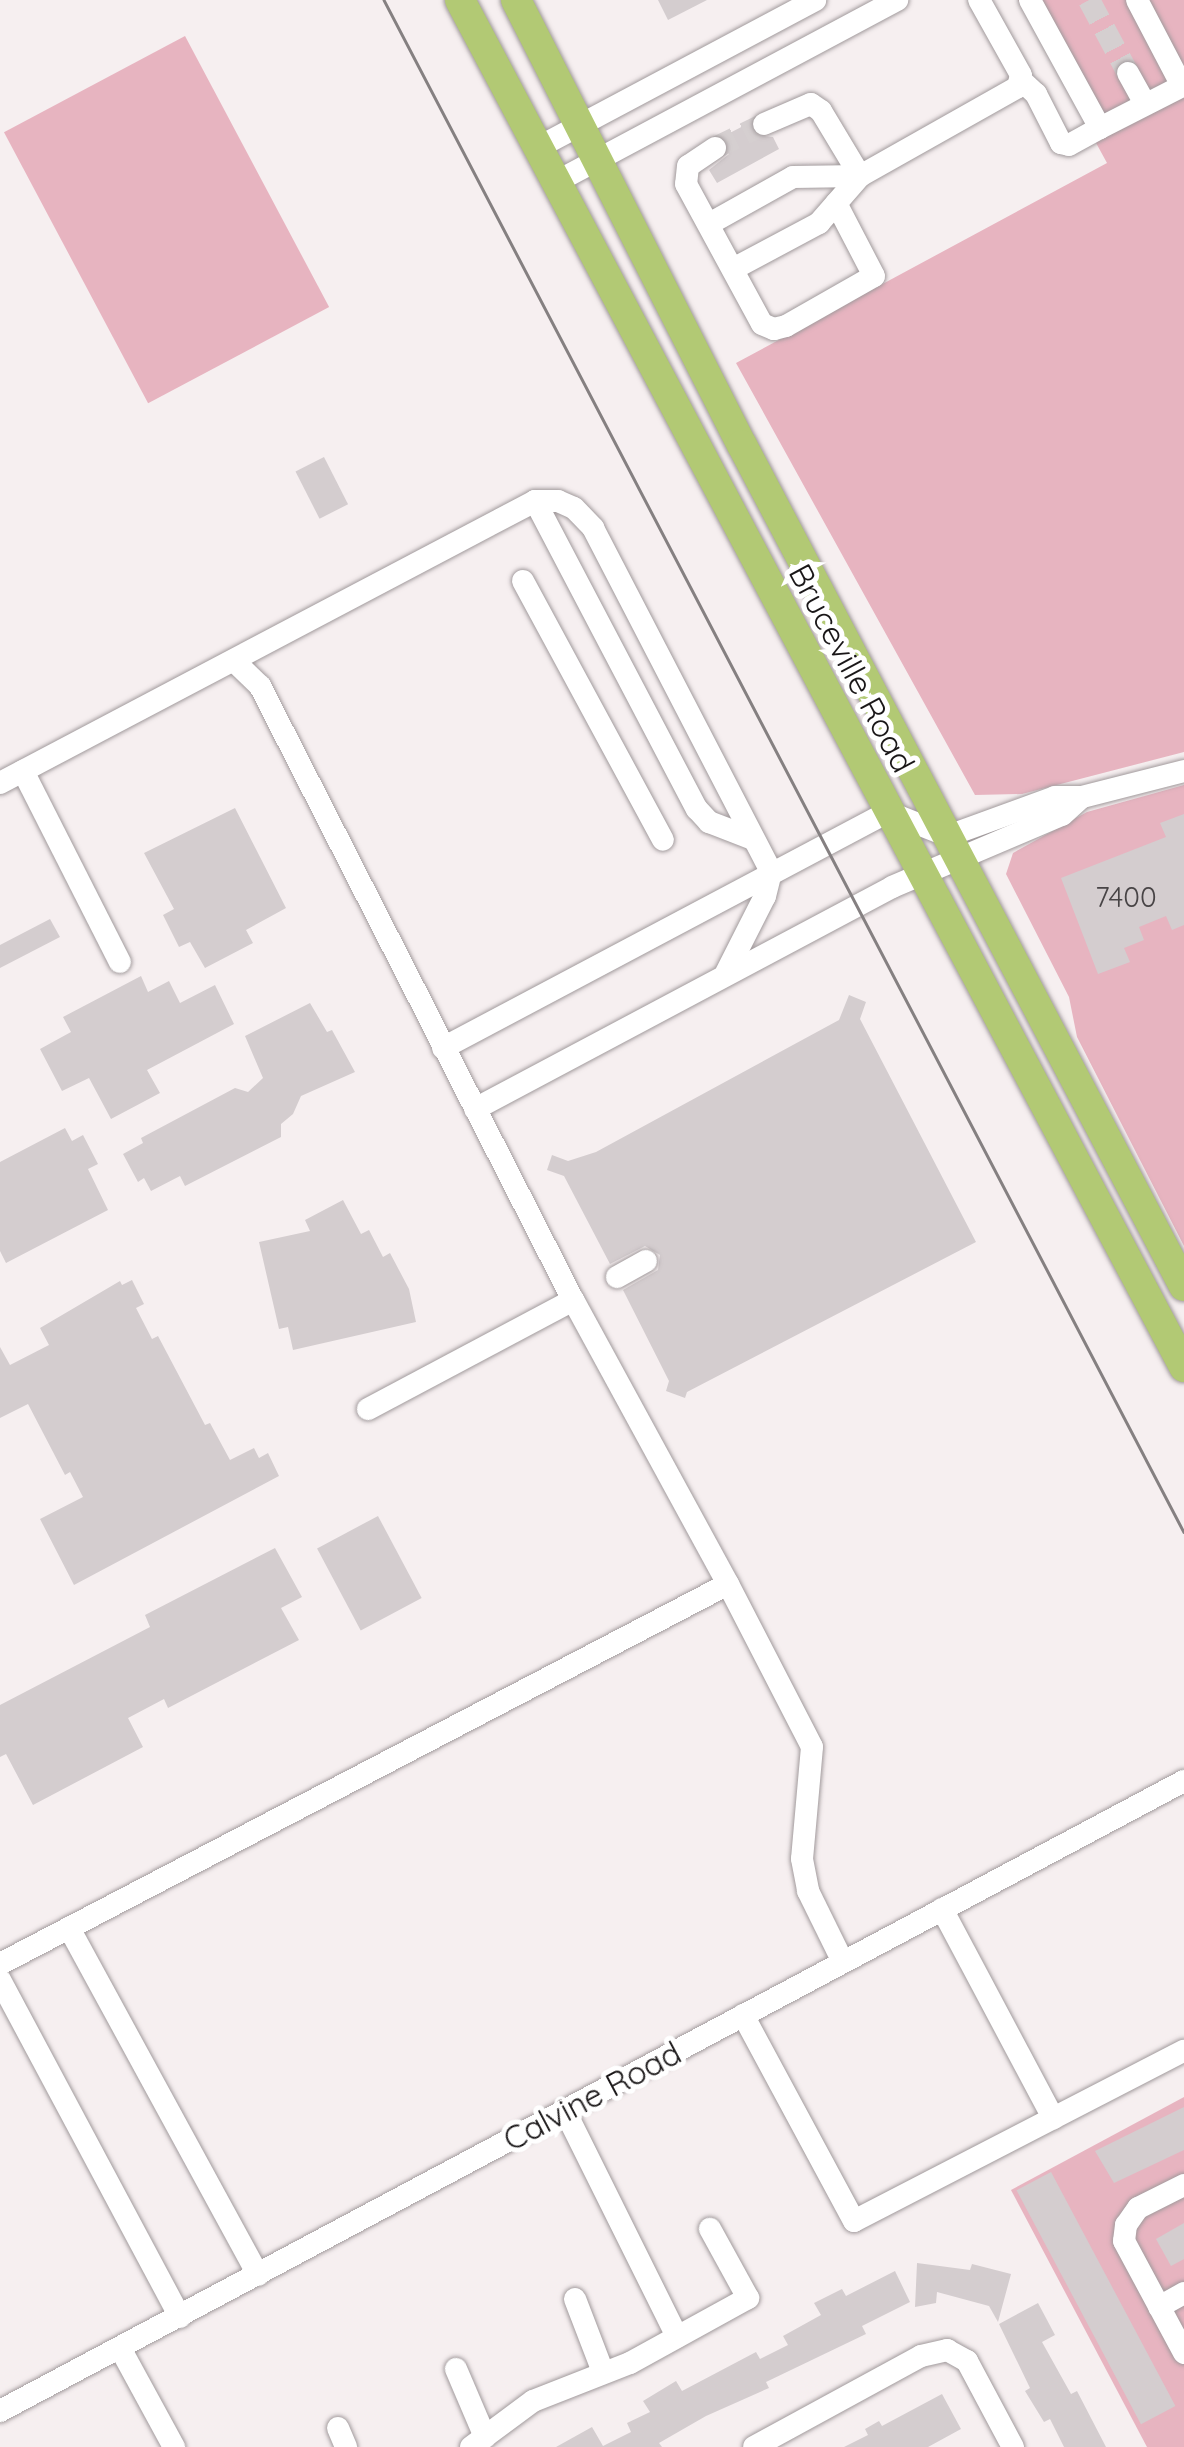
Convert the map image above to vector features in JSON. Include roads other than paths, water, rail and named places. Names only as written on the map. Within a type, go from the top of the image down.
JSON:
[{"type":"main road","name":"Bruceville Road","points":[[460,0],[1184,1367]]},
{"type":"main road","name":"Bruceville Road","points":[[516,0],[1184,1286]]},
{"type":"main road","points":[[1136,1274],[1159,1289],[1184,1330]]},
{"type":"street","points":[[539,148],[815,0]]},
{"type":"street","points":[[776,65],[818,26],[866,0]]},
{"type":"street","points":[[556,182],[898,0]]},
{"type":"street","points":[[979,0],[1061,143],[1069,144],[1177,88]]},
{"type":"street","points":[[1030,0],[1100,128]]},
{"type":"street","points":[[1126,0],[1177,88]]},
{"type":"street","points":[[1137,0],[1177,88]]},
{"type":"street","points":[[1128,73],[1145,104]]},
{"type":"street","points":[[733,269],[819,223],[860,176],[1023,82]]},
{"type":"street","points":[[764,124],[798,106],[811,104],[821,111],[860,176]]},
{"type":"street","points":[[715,148],[688,166],[684,175],[755,314],[774,329],[874,276],[836,203]]},
{"type":"street","points":[[709,224],[794,177],[860,176]]},
{"type":"street","points":[[534,501],[696,810],[709,822],[753,838]]},
{"type":"street","points":[[0,783],[534,501],[558,501],[574,508],[592,528],[771,872],[765,896],[726,974]]},
{"type":"street","points":[[522,581],[664,840]]},
{"type":"street","points":[[234,661],[260,686],[573,1300],[812,1746],[802,1858],[808,1891],[843,1962]]},
{"type":"street","points":[[24,771],[120,962]]},
{"type":"street","points":[[475,1110],[726,974],[921,875],[954,848],[1062,815],[1082,797],[1184,771]]},
{"type":"street","points":[[444,1048],[888,812],[954,848]]},
{"type":"street","points":[[616,1277],[646,1261]]},
{"type":"street","points":[[368,1409],[573,1300]]},
{"type":"street","points":[[0,1964],[728,1584]]},
{"type":"street","name":"Calvine Road","points":[[0,2412],[1184,1781]]},
{"type":"street","points":[[942,1909],[1053,2118]]},
{"type":"street","points":[[69,1928],[258,2275]]},
{"type":"street","points":[[0,1980],[180,2317]]},
{"type":"street","points":[[743,2015],[854,2220],[1184,2050]]},
{"type":"street","points":[[565,2111],[678,2337]]},
{"type":"street","points":[[1184,2184],[1138,2208],[1126,2225],[1124,2241],[1184,2353]]},
{"type":"street","points":[[456,2369],[478,2442],[533,2401],[678,2337],[748,2298],[710,2229]]},
{"type":"street","points":[[1159,2307],[1184,2293]]},
{"type":"street","points":[[574,2300],[603,2372]]},
{"type":"street","points":[[120,2348],[174,2447]]},
{"type":"street","points":[[754,2447],[921,2356],[947,2350],[967,2362],[1012,2447]]},
{"type":"tunnel","points":[[1089,0],[1128,73]]},
{"type":"tunnel","points":[[715,148],[764,124]]},
{"type":"tram line","points":[[384,0],[1184,1532]]}]
